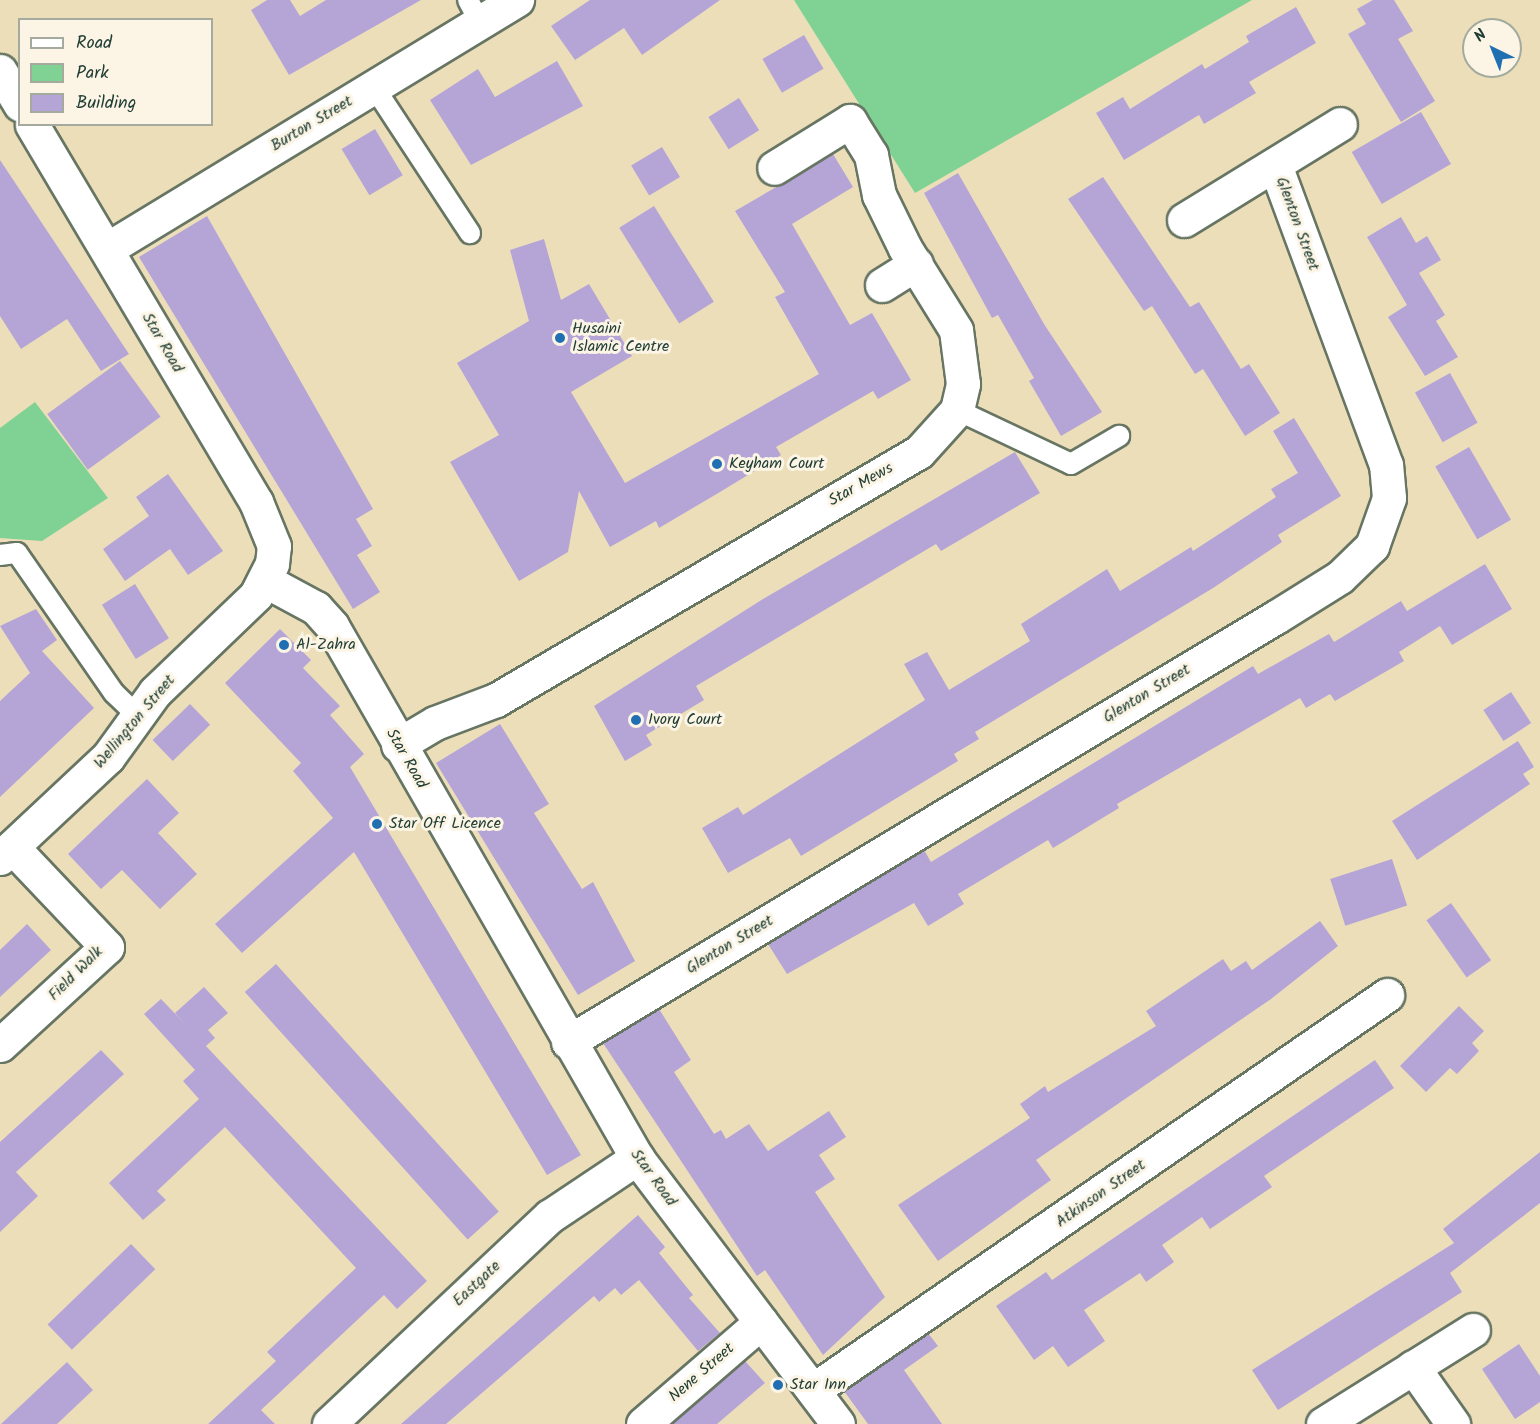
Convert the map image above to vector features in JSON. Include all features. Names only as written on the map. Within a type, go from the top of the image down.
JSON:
[{"type":"street","name":"Burton Street","points":[[107,249],[374,87],[474,11],[517,0]]},
{"type":"street","points":[[0,71],[18,101]]},
{"type":"street","points":[[774,168],[850,121],[872,155],[879,195],[916,264],[956,330],[963,384],[957,410]]},
{"type":"street","name":"Glenton Street","points":[[1184,220],[1341,124]]},
{"type":"street","name":"Star Road","points":[[33,126],[268,524],[274,546],[264,580],[316,608],[332,626],[568,1042],[637,1158],[838,1424]]},
{"type":"street","name":"Glenton Street","points":[[568,1042],[1276,617],[1340,577],[1372,546],[1389,498],[1386,465],[1275,165]]},
{"type":"street","points":[[882,285],[916,264]]},
{"type":"street","name":"Star Mews","points":[[398,745],[435,723],[496,700],[919,452],[957,410]]},
{"type":"street","name":"Wellington Street","points":[[6,852],[108,757],[138,716],[264,580]]},
{"type":"street","name":"Field Walk","points":[[0,1045],[107,947],[6,852]]},
{"type":"street","name":"Atkinson Street","points":[[813,1390],[1387,995]]},
{"type":"street","name":"Eastgate","points":[[329,1424],[550,1216],[637,1158]]},
{"type":"street","name":"Nene Street","points":[[644,1424],[761,1322]]},
{"type":"street","points":[[1327,1423],[1473,1330]]},
{"type":"street","points":[[1413,1367],[1453,1424]]},
{"type":"lane","points":[[374,87],[470,233]]},
{"type":"lane","points":[[957,410],[1071,464],[1119,436]]},
{"type":"lane","points":[[0,555],[17,553],[114,693],[138,716]]},
{"type":"green space","points":[[794,0],[1252,0],[915,193]]},
{"type":"green space","points":[[35,402],[108,498],[42,541],[0,538],[0,428]]},
{"type":"building","points":[[267,0],[290,0],[300,16],[326,0],[421,0],[289,75],[251,10]]},
{"type":"building","points":[[590,0],[720,0],[642,55],[624,28],[575,60],[551,26]]},
{"type":"building","points":[[1373,0],[1394,0],[1413,31],[1398,39],[1435,101],[1401,122],[1348,34],[1366,24],[1357,9]]},
{"type":"building","points":[[1296,7],[1316,43],[1249,82],[1256,93],[1204,124],[1199,115],[1124,160],[1096,113],[1123,97],[1130,109],[1202,64],[1205,69],[1249,42],[1246,36]]},
{"type":"building","points":[[804,35],[824,69],[782,93],[762,59]]},
{"type":"building","points":[[557,61],[583,106],[471,165],[430,100],[478,69],[495,97]]},
{"type":"building","points":[[739,98],[759,130],[729,149],[708,117]]},
{"type":"building","points":[[1421,112],[1451,164],[1382,204],[1352,152]]},
{"type":"building","points":[[375,129],[403,175],[369,195],[342,149]]},
{"type":"building","points":[[662,147],[680,177],[649,196],[631,166]]},
{"type":"building","points":[[833,154],[853,187],[792,224],[850,325],[872,313],[911,380],[878,399],[873,391],[776,447],[781,455],[720,492],[659,528],[656,521],[610,547],[579,491],[568,552],[519,581],[450,462],[499,435],[457,363],[529,321],[510,250],[544,239],[561,300],[589,284],[632,356],[571,392],[625,483],[819,374],[775,297],[785,292],[735,211]]},
{"type":"building","points":[[0,160],[129,354],[101,371],[67,319],[21,349],[0,316]]},
{"type":"building","points":[[958,173],[1044,324],[1102,412],[1061,436],[1029,381],[1034,378],[998,315],[992,318],[924,193]]},
{"type":"building","points":[[1103,177],[1190,307],[1199,302],[1241,369],[1249,364],[1280,413],[1245,436],[1203,369],[1195,374],[1152,306],[1144,311],[1068,199]]},
{"type":"building","points":[[654,206],[714,302],[679,324],[619,228]]},
{"type":"building","points":[[207,216],[373,509],[356,519],[372,546],[357,555],[380,592],[353,609],[139,257]]},
{"type":"building","points":[[1401,217],[1416,243],[1427,236],[1441,260],[1419,273],[1445,315],[1436,321],[1458,357],[1425,376],[1388,317],[1407,305],[1367,237]]},
{"type":"building","points":[[120,361],[161,417],[88,470],[47,414]]},
{"type":"building","points":[[1450,373],[1478,423],[1443,442],[1415,392]]},
{"type":"building","points":[[1294,418],[1341,496],[1278,535],[1282,542],[1213,588],[975,732],[979,739],[954,754],[958,761],[801,856],[790,838],[728,873],[702,828],[738,807],[743,815],[925,700],[904,664],[927,652],[949,690],[1030,641],[1021,624],[1107,569],[1120,591],[1191,547],[1193,551],[1276,497],[1271,489],[1298,473],[1273,431]]},
{"type":"building","points":[[1469,447],[1511,520],[1477,539],[1435,466]]},
{"type":"building","points":[[1015,452],[1040,493],[941,551],[936,544],[696,686],[704,700],[646,735],[652,745],[625,761],[594,706],[763,599]]},
{"type":"building","points":[[168,474],[223,551],[188,575],[170,549],[125,581],[103,549],[149,516],[136,497]]},
{"type":"building","points":[[1485,564],[1512,609],[1452,645],[1440,626],[1399,652],[1404,661],[1335,701],[1330,694],[1306,708],[1300,698],[1117,804],[1119,808],[1053,848],[1048,840],[958,894],[964,904],[928,926],[914,903],[787,974],[768,944],[924,850],[931,862],[1253,666],[1258,674],[1329,634],[1334,642],[1401,601],[1407,611]]},
{"type":"building","points":[[135,584],[169,638],[136,659],[102,605]]},
{"type":"building","points":[[36,609],[57,640],[42,651],[94,708],[0,797],[0,701],[30,673],[0,626]]},
{"type":"building","points":[[280,629],[311,660],[303,668],[340,706],[330,715],[364,754],[350,767],[581,1155],[547,1175],[354,852],[242,953],[215,924],[333,818],[293,771],[301,763],[225,683]]},
{"type":"building","points":[[1511,692],[1531,723],[1503,741],[1483,710]]},
{"type":"building","points":[[190,704],[210,725],[173,761],[153,740]]},
{"type":"building","points":[[500,724],[549,804],[534,813],[582,889],[593,882],[635,961],[578,995],[436,763]]},
{"type":"building","points":[[1518,741],[1534,767],[1523,774],[1530,784],[1417,860],[1392,821]]},
{"type":"building","points":[[147,779],[179,813],[158,833],[197,874],[160,909],[122,870],[101,889],[68,854]]},
{"type":"building","points":[[1392,859],[1407,906],[1345,926],[1330,879]]},
{"type":"building","points":[[1451,903],[1491,960],[1467,978],[1426,920]]},
{"type":"building","points":[[1320,921],[1338,946],[1271,999],[1036,1160],[1051,1180],[938,1261],[898,1205],[1030,1118],[1020,1104],[1045,1086],[1048,1092],[1156,1026],[1146,1011],[1223,959],[1231,971],[1246,961],[1252,970]]},
{"type":"building","points":[[27,924],[51,950],[0,997],[0,950]]},
{"type":"building","points":[[276,964],[499,1211],[468,1240],[245,992]]},
{"type":"building","points":[[204,987],[228,1013],[208,1030],[215,1038],[206,1046],[427,1281],[397,1309],[384,1295],[261,1410],[275,1424],[208,1424],[276,1361],[267,1352],[356,1268],[225,1127],[157,1191],[166,1200],[143,1220],[109,1183],[199,1099],[183,1081],[195,1070],[144,1014],[161,999],[184,1023],[175,1013]]},
{"type":"building","points":[[1459,1006],[1484,1031],[1472,1043],[1479,1051],[1457,1074],[1450,1068],[1426,1092],[1400,1066]]},
{"type":"building","points":[[659,1009],[691,1060],[674,1072],[714,1134],[721,1130],[726,1139],[749,1124],[768,1151],[829,1111],[846,1137],[819,1155],[835,1179],[815,1192],[885,1297],[823,1355],[765,1270],[757,1276],[603,1043]]},
{"type":"building","points":[[101,1050],[124,1074],[16,1172],[38,1196],[0,1232],[0,1142]]},
{"type":"building","points":[[1375,1060],[1394,1088],[1264,1176],[1272,1187],[1210,1229],[1202,1217],[1162,1245],[1174,1262],[1146,1282],[1140,1273],[1084,1310],[1105,1341],[1068,1367],[1053,1346],[1034,1360],[996,1306],[1046,1272],[1052,1280]]},
{"type":"building","points":[[1540,1152],[1540,1203],[1450,1273],[1462,1292],[1278,1410],[1252,1370],[1454,1243],[1443,1229]]},
{"type":"building","points":[[638,1215],[665,1247],[659,1253],[693,1295],[689,1298],[720,1333],[698,1351],[639,1280],[621,1295],[615,1288],[599,1302],[594,1296],[446,1424],[401,1424]]},
{"type":"building","points":[[131,1244],[155,1269],[72,1350],[48,1325]]},
{"type":"building","points":[[928,1333],[938,1346],[904,1370],[942,1424],[868,1424],[844,1391]]},
{"type":"building","points":[[1519,1344],[1540,1376],[1540,1402],[1515,1419],[1482,1369]]},
{"type":"building","points":[[745,1361],[765,1383],[717,1424],[672,1424]]},
{"type":"building","points":[[67,1362],[93,1390],[57,1424],[1,1424]]},
{"type":"place","name":"Husaini Islamic Centre","points":[[560,338]]},
{"type":"place","name":"Keyham Court","points":[[717,464]]},
{"type":"place","name":"Al-Zahra","points":[[284,645]]},
{"type":"place","name":"Ivory Court","points":[[636,720]]},
{"type":"place","name":"Star Off Licence","points":[[377,824]]},
{"type":"place","name":"Star Inn","points":[[778,1385]]}]
